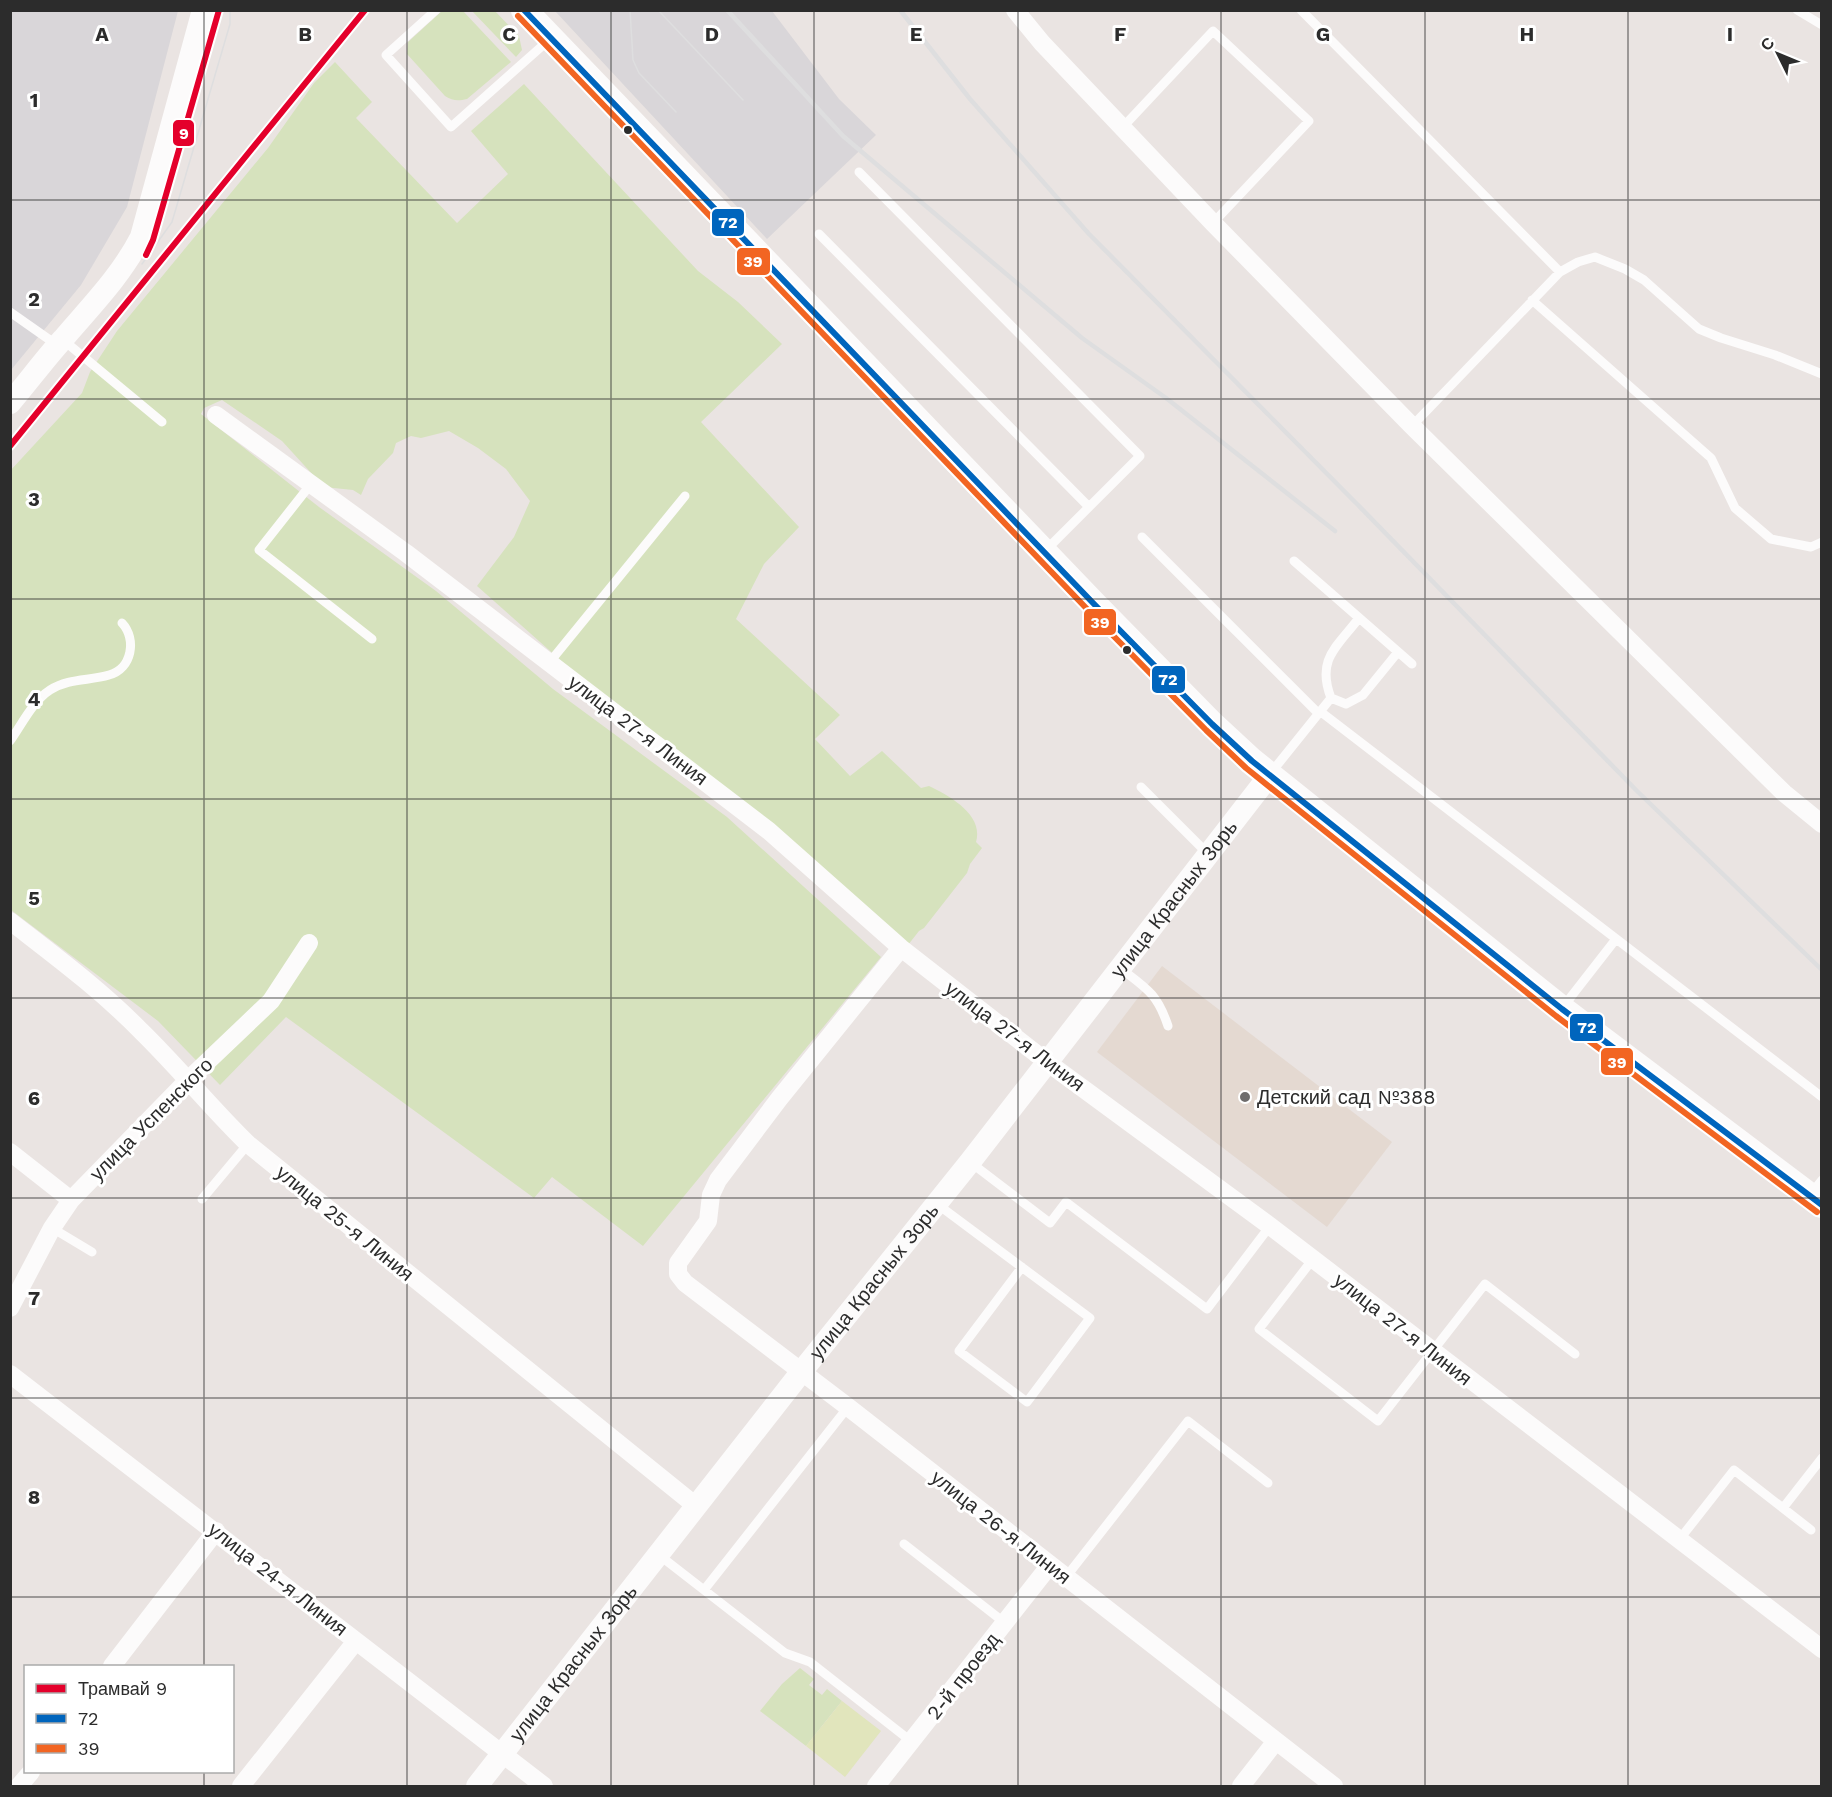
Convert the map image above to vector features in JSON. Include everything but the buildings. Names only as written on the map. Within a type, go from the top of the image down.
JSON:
[{"type":"main road","points":[[524,10],[1212,724],[1269,776],[1562,1009],[1817,1194]]},
{"type":"street","points":[[10,403],[109,286],[128,261],[141,237],[203,10]]},
{"type":"street","points":[[1015,10],[1042,44],[1122,128],[1412,426],[1784,793],[1821,824]]},
{"type":"street","name":"улица 27-я Линия","points":[[216,415],[415,560],[769,831],[901,948],[1047,1062],[1270,1226],[1821,1649]]},
{"type":"street","name":"улица Красных Зорь","points":[[477,1786],[802,1371],[970,1162],[1269,776]]},
{"type":"street","name":"улица 25-я Линия","points":[[10,921],[78,974],[141,1030],[248,1144],[696,1506]]},
{"type":"street","name":"улица Успенского","points":[[10,1308],[17,1282],[71,1200],[187,1081],[271,1001],[309,943]]},
{"type":"street","name":"улица 26-я Линия","points":[[901,948],[779,1099],[718,1180],[711,1195],[708,1221],[678,1263],[678,1274],[686,1283],[1334,1786]]},
{"type":"street","points":[[10,1152],[71,1200]]},
{"type":"street","name":"улица 24-я Линия","points":[[10,1374],[544,1786]]},
{"type":"street","points":[[113,1665],[216,1531]]},
{"type":"street","name":"2-й проезд","points":[[876,1786],[1050,1565]]},
{"type":"street","points":[[241,1786],[356,1641]]},
{"type":"street","points":[[1241,1786],[1276,1741]]},
{"type":"street","points":[[19,1786],[30,1773]]},
{"type":"lane","points":[[436,10],[386,55],[451,128],[550,39]]},
{"type":"lane","points":[[1301,10],[1560,272]]},
{"type":"lane","points":[[1797,10],[1821,25]]},
{"type":"lane","points":[[1122,128],[1213,31],[1309,121],[1213,223]]},
{"type":"lane","points":[[859,172],[1140,456],[1044,552]]},
{"type":"lane","points":[[819,234],[1089,507]]},
{"type":"lane","points":[[1412,426],[1560,272],[1578,262],[1595,257],[1625,269],[1644,280],[1699,329],[1775,354],[1821,374]]},
{"type":"lane","points":[[1532,300],[1711,458],[1735,508],[1771,539],[1811,547],[1821,542]]},
{"type":"lane","points":[[10,312],[60,342],[162,422]]},
{"type":"lane","points":[[311,484],[259,550],[372,639]]},
{"type":"lane","points":[[549,663],[685,496]]},
{"type":"lane","points":[[1143,537],[1320,713],[1821,1097]]},
{"type":"lane","points":[[1294,561],[1412,664]]},
{"type":"lane","points":[[1359,618],[1326,661],[1324,681],[1331,698],[1346,704],[1363,695],[1398,652]]},
{"type":"lane","points":[[10,741],[35,705],[48,691],[63,682],[111,675],[122,667],[130,654],[132,642],[130,631],[122,623]]},
{"type":"lane","points":[[1269,776],[1331,698]]},
{"type":"lane","points":[[1141,787],[1208,854]]},
{"type":"lane","points":[[1562,1009],[1616,939]]},
{"type":"lane","points":[[1120,968],[1151,992],[1161,1005],[1168,1026]]},
{"type":"lane","points":[[202,1199],[248,1144]]},
{"type":"lane","points":[[970,1162],[1050,1223],[1066,1202],[1207,1309],[1270,1226]]},
{"type":"lane","points":[[937,1204],[1022,1267],[1090,1318],[1027,1402],[959,1351],[1022,1267]]},
{"type":"lane","points":[[52,1228],[92,1252]]},
{"type":"lane","points":[[1313,1259],[1259,1329],[1378,1421],[1485,1284],[1575,1354]]},
{"type":"lane","points":[[704,1590],[848,1407]]},
{"type":"lane","points":[[1066,1577],[1188,1421],[1268,1483]]},
{"type":"lane","points":[[1783,1508],[1821,1458]]},
{"type":"lane","points":[[1679,1540],[1734,1470],[1811,1530]]},
{"type":"lane","points":[[904,1544],[1005,1623]]},
{"type":"lane","points":[[658,1554],[785,1653],[810,1662],[912,1742]]},
{"type":"shaded area","points":[[11,11],[178,11],[127,207],[81,285],[11,370]]},
{"type":"shaded area","points":[[555,11],[772,11],[839,99],[876,135],[767,239]]},
{"type":"shaded area","name":"Детский сад №388","points":[[1162,966],[1392,1142],[1327,1227],[1097,1052]]},
{"type":"green space","points":[[442,11],[463,11],[511,62],[467,99],[456,100],[445,96],[407,54],[408,42]]},
{"type":"green space","points":[[472,11],[495,11],[519,36],[522,50],[516,57]]},
{"type":"green space","points":[[335,62],[372,102],[356,118],[457,223],[508,174],[471,131],[524,84],[698,271],[738,302],[782,344],[701,422],[799,527],[764,564],[736,619],[840,715],[815,739],[850,776],[882,751],[921,788],[929,786],[963,808],[975,823],[976,842],[982,848],[970,864],[967,873],[908,945],[567,666],[477,586],[514,537],[530,501],[506,469],[478,448],[449,431],[421,438],[411,436],[396,443],[393,453],[368,479],[361,495],[353,490],[324,487],[282,441],[222,400],[204,408],[201,414],[319,507],[436,591],[553,689],[727,817],[881,957],[643,1246],[552,1177],[534,1198],[286,1017],[220,1085],[158,1021],[11,910],[10,471],[82,393],[90,372],[117,331],[268,148],[314,83]]},
{"type":"green space","points":[[800,1668],[814,1679],[809,1685],[822,1695],[827,1689],[842,1701],[806,1746],[760,1711],[782,1684]]},
{"type":"green space","points":[[842,1701],[881,1731],[845,1777],[806,1746]]},
{"type":"tram line","name":"9","points":[[146,255],[153,240],[219,10]]},
{"type":"tram line","points":[[142,264],[172,222],[230,24],[230,10]]},
{"type":"tram line","name":"9","points":[[10,446],[365,10]]},
{"type":"tram line","points":[[630,10],[633,60],[639,73],[676,112]]},
{"type":"tram line","points":[[658,10],[743,100]]},
{"type":"railway","points":[[727,10],[843,136],[1082,338],[1166,398],[1335,531]]},
{"type":"railway","points":[[900,10],[970,99],[1089,234],[1637,791],[1822,970]]},
{"type":"transit line","name":"72","points":[[524,10],[1094,604],[1212,724],[1252,761],[1562,1009],[1822,1205]]},
{"type":"transit line","name":"39","points":[[518,16],[1088,610],[1246,768],[1556,1016],[1817,1212]]},
{"type":"place","name":"Детский сад №388","points":[[1245,1097]]}]
